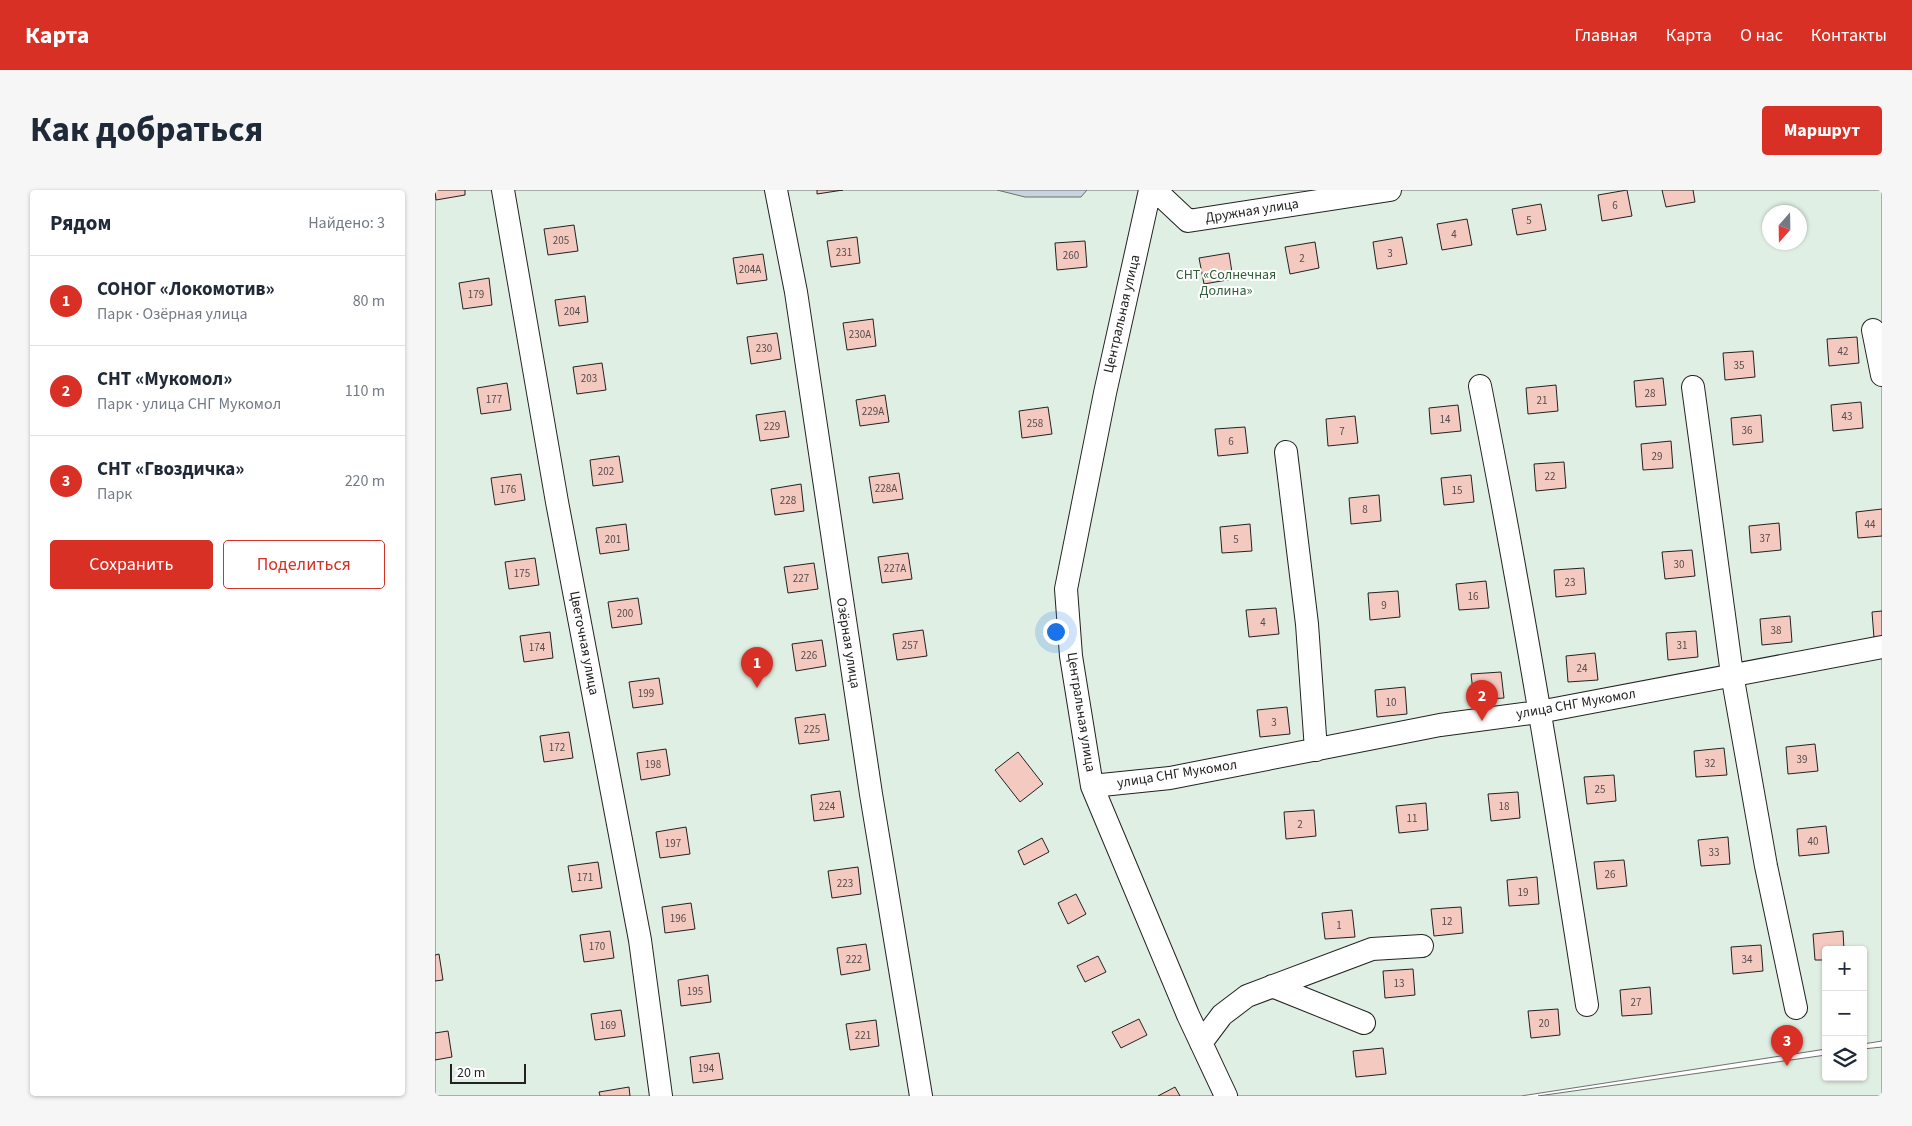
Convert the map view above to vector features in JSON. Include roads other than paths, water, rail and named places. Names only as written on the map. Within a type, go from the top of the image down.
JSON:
[{"type":"street","name":"Цветочная улица","points":[[503,190],[557,502],[640,940],[661,1096]]},
{"type":"street","name":"Озёрная улица","points":[[776,190],[796,292],[873,804],[921,1096]]},
{"type":"street","name":"Центральная улица","points":[[1150,190],[1105,393],[1065,590],[1071,656],[1092,786],[1225,1096]]},
{"type":"street","name":"Дружная улица","points":[[1155,190],[1188,221],[1390,190]]},
{"type":"street","points":[[1873,330],[1882,375]]},
{"type":"street","points":[[1480,386],[1560,832],[1587,1005]]},
{"type":"street","points":[[1693,386],[1732,674],[1765,866],[1796,1008]]},
{"type":"street","points":[[1286,452],[1307,624],[1316,750]]},
{"type":"street","name":"улица СНГ Мукомол","points":[[1092,786],[1171,778],[1440,725],[1539,712],[1882,647]]},
{"type":"street","points":[[1201,1043],[1222,1015],[1247,996],[1372,949],[1422,946]]},
{"type":"street","points":[[1272,986],[1364,1023]]},
{"type":"place","name":"СОНОГ «Локомотив»","points":[[757,688]]},
{"type":"place","name":"СНТ «Мукомол»","points":[[1482,721]]},
{"type":"place","name":"СНТ «Гвоздичка»","points":[[1787,1066]]},
{"type":"park label","name":"СНТ «Солнечная Долина»","points":[[1226,284]]}]
